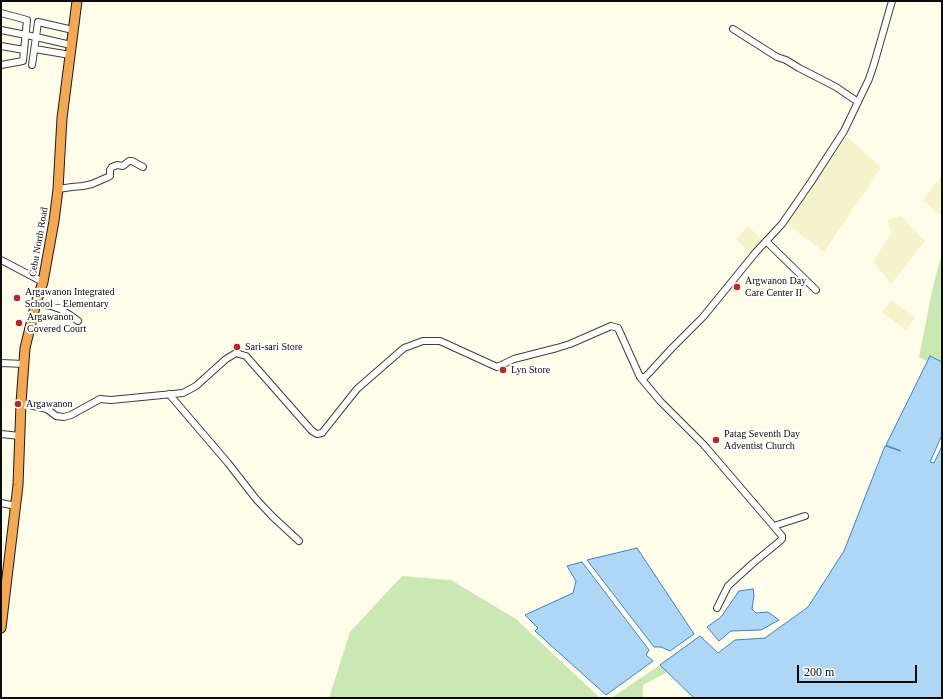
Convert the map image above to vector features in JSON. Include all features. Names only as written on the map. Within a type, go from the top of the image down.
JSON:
[{"type":"highway","name":"Cebu North Road","points":[[1,628],[18,485],[24,364],[36,303],[43,282],[54,221],[58,189],[62,118],[77,1]]},
{"type":"street","points":[[640,377],[645,377],[703,316],[782,224],[811,182],[844,131],[869,79],[892,1]]},
{"type":"street","points":[[1,13],[27,20],[23,61],[1,65]]},
{"type":"street","points":[[32,65],[38,22],[73,30]]},
{"type":"street","points":[[734,29],[777,57],[786,60],[836,87],[858,102]]},
{"type":"street","points":[[1,30],[71,45]]},
{"type":"street","points":[[1,46],[24,50]]},
{"type":"street","points":[[34,49],[70,55]]},
{"type":"street","points":[[58,189],[92,184],[110,176],[110,170],[112,167],[123,166],[129,161],[144,167]]},
{"type":"street","points":[[766,241],[816,290]]},
{"type":"street","points":[[1,260],[43,282]]},
{"type":"street","points":[[36,303],[60,309],[78,321]]},
{"type":"street","points":[[21,403],[47,409],[56,416],[64,417],[71,415],[100,399],[111,400],[183,393],[196,386],[226,359],[236,353],[246,356],[312,431],[317,434],[322,433],[357,389],[404,348],[423,341],[440,341],[497,367],[514,359],[570,344],[611,326],[618,328],[640,377],[660,401],[704,445],[782,536],[782,539],[728,586],[717,608]]},
{"type":"street","points":[[1,363],[24,364]]},
{"type":"street","points":[[169,394],[228,463],[256,499],[299,541]]},
{"type":"street","points":[[1,434],[20,436]]},
{"type":"street","points":[[1,503],[16,506]]},
{"type":"street","points":[[774,526],[805,516]]},
{"type":"green space","points":[[847,136],[881,168],[824,252],[787,224]]},
{"type":"green space","points":[[942,175],[942,216],[923,201]]},
{"type":"green space","points":[[901,216],[925,241],[891,284],[873,261],[891,234],[888,220]]},
{"type":"green space","points":[[747,227],[762,240],[751,253],[736,239]]},
{"type":"green space","points":[[942,253],[942,369],[919,357],[933,286]]},
{"type":"green space","points":[[891,300],[915,318],[906,330],[882,312]]},
{"type":"green space","points":[[402,576],[451,580],[516,619],[600,698],[329,698],[350,632]]},
{"type":"green space","points":[[660,665],[668,672],[643,685],[643,698],[611,698]]},
{"type":"water","points":[[930,356],[942,362],[942,435],[930,462],[934,463],[942,446],[942,698],[694,698],[660,665],[700,636],[718,653],[735,640],[765,638],[808,607],[844,551],[885,446],[901,451],[886,445]]},
{"type":"water","points":[[637,548],[694,634],[670,651],[661,647],[654,647],[587,560]]},
{"type":"water","points":[[582,562],[649,650],[646,655],[653,661],[606,695],[535,631],[538,628],[525,615],[573,593],[576,581],[567,566]]},
{"type":"water","points":[[753,589],[754,595],[752,609],[756,613],[768,612],[779,620],[761,630],[731,631],[719,641],[707,627],[721,617],[739,591]]},
{"type":"place","name":"Argwanon Day Care Center II","points":[[737,287]]},
{"type":"place","name":"Argawanon Integrated School – Elementary","points":[[17,298]]},
{"type":"place","name":"Argawanon Covered Court","points":[[19,323]]},
{"type":"place","name":"Sari-sari Store","points":[[237,347]]},
{"type":"place","name":"Lyn Store","points":[[503,370]]},
{"type":"place","name":"Argawanon","points":[[18,404]]},
{"type":"place","name":"Patag Seventh Day Adventist Church","points":[[716,440]]}]
